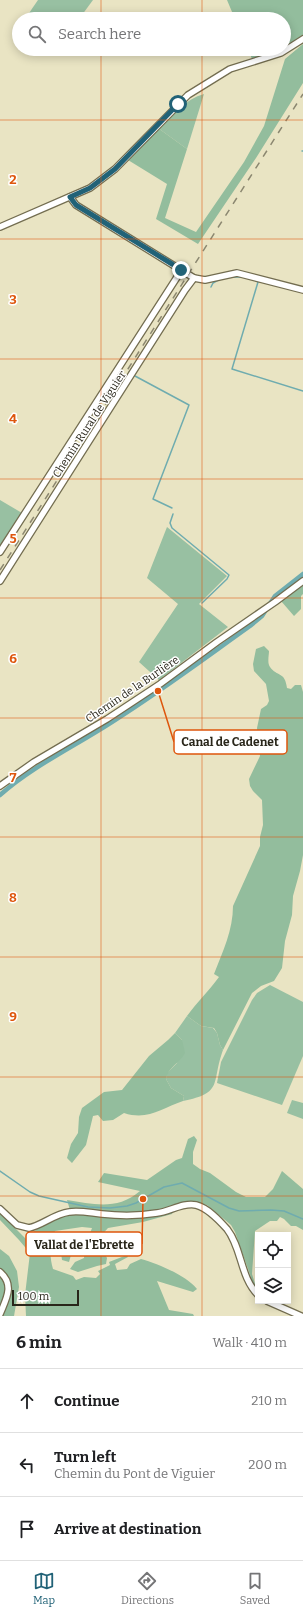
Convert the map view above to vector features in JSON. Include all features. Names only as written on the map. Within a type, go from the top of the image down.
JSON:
[{"type":"street","points":[[291,47],[303,39]]},
{"type":"street","points":[[0,227],[90,188],[115,169],[188,95],[230,69],[271,56]]},
{"type":"street","points":[[70,197],[76,205],[194,278],[205,280],[237,273],[303,290]]},
{"type":"street","points":[[0,552],[181,270]]},
{"type":"street","name":"Chemin Rural de Viguier","points":[[0,581],[194,278]]},
{"type":"street","name":"Chemin de la Burlière","points":[[0,786],[34,762],[107,719],[146,693],[303,581]]},
{"type":"street","points":[[0,1209],[17,1225],[29,1228],[68,1212],[123,1216],[157,1213],[195,1205],[209,1212],[219,1220],[233,1238],[248,1280],[255,1292]]},
{"type":"street","points":[[0,1272],[7,1280],[9,1289],[0,1314]]},
{"type":"street","points":[[274,1304],[301,1316]]},
{"type":"green space","points":[[38,0],[93,0],[84,12],[30,12]]},
{"type":"green space","points":[[227,0],[303,0],[303,35],[291,43],[291,12],[232,12]]},
{"type":"green space","points":[[303,44],[303,83],[256,158],[198,244],[156,219],[167,184],[128,160],[158,128],[187,149],[165,218],[196,232],[244,162],[264,126],[285,59],[291,56],[291,54]]},
{"type":"green space","points":[[251,56],[261,56],[252,59]]},
{"type":"green space","points":[[204,94],[187,149],[158,128],[185,104],[197,96]]},
{"type":"green space","points":[[0,500],[22,513],[0,548]]},
{"type":"green space","points":[[167,527],[227,576],[199,604],[228,627],[159,680],[139,662],[178,604],[147,578]]},
{"type":"green space","points":[[303,585],[301,609],[294,616],[281,601]]},
{"type":"green space","points":[[264,646],[269,651],[268,661],[270,667],[283,677],[287,688],[291,689],[295,685],[301,685],[303,692],[303,855],[293,896],[292,915],[285,941],[282,968],[274,981],[261,986],[252,993],[223,1050],[214,1028],[201,1026],[187,1016],[219,977],[214,974],[229,932],[233,915],[233,906],[260,846],[260,837],[263,825],[262,800],[253,791],[250,786],[249,779],[260,756],[257,728],[261,709],[267,705],[269,701],[266,684],[254,671],[253,664],[256,649]]},
{"type":"green space","points":[[270,985],[303,1002],[303,1056],[282,1105],[217,1083],[221,1062],[252,1000],[257,993]]},
{"type":"green space","points":[[187,1016],[201,1026],[213,1028],[217,1033],[223,1050],[216,1079],[211,1090],[196,1098],[183,1101],[184,1096],[171,1088],[166,1079],[167,1073],[177,1063],[182,1040],[175,1033]]},
{"type":"green space","points":[[175,1033],[182,1040],[185,1053],[169,1071],[166,1079],[171,1088],[184,1096],[183,1101],[148,1115],[133,1115],[124,1113],[113,1120],[103,1121],[98,1115],[93,1116],[86,1145],[72,1163],[67,1158],[71,1144],[78,1133],[79,1117],[82,1108],[104,1092],[122,1090],[149,1056]]},
{"type":"green space","points":[[292,1100],[303,1103],[303,1119],[287,1113]]},
{"type":"green space","points":[[194,1136],[197,1140],[193,1152],[193,1164],[210,1173],[236,1192],[246,1197],[265,1197],[273,1189],[282,1171],[303,1189],[303,1230],[296,1226],[291,1226],[280,1217],[277,1221],[270,1221],[255,1231],[252,1274],[255,1286],[231,1225],[207,1205],[194,1202],[185,1203],[165,1210],[141,1214],[70,1210],[67,1200],[95,1204],[114,1204],[131,1197],[140,1191],[98,1182],[104,1173],[147,1180],[176,1160],[182,1158],[188,1139]]},
{"type":"green space","points":[[173,1212],[172,1214],[143,1222],[108,1228],[97,1240],[98,1251],[104,1252],[107,1258],[106,1264],[78,1272],[70,1269],[75,1262],[84,1258],[85,1249],[79,1246],[73,1248],[69,1262],[62,1260],[62,1244],[64,1239],[89,1236],[92,1228],[82,1227],[55,1231],[51,1250],[53,1269],[73,1276],[76,1280],[84,1277],[96,1278],[100,1274],[98,1271],[110,1265],[109,1262],[127,1255],[128,1257],[115,1264],[117,1270],[127,1269],[130,1264],[141,1259],[179,1275],[197,1289],[193,1292],[157,1281],[169,1310],[193,1314],[194,1316],[26,1316],[25,1295],[30,1253],[0,1220],[0,1213],[26,1239],[48,1222],[68,1215],[79,1214],[106,1218],[127,1218]]},
{"type":"green space","points":[[0,1249],[9,1256],[17,1271],[19,1287],[14,1316],[0,1316]]},
{"type":"waterway","points":[[232,277],[244,277]]},
{"type":"waterway","points":[[211,287],[213,283],[220,279]]},
{"type":"waterway","points":[[252,279],[258,282],[232,369],[303,391]]},
{"type":"waterway","points":[[135,376],[189,405],[153,499],[172,508]]},
{"type":"waterway","points":[[173,514],[170,523],[172,528],[229,575],[227,579],[202,603]]},
{"type":"waterway","points":[[0,795],[27,774],[149,698],[250,626],[262,616],[275,596],[303,574]]},
{"type":"waterway","points":[[0,1171],[30,1192],[39,1196],[88,1207],[110,1208],[127,1206],[136,1203],[164,1187],[182,1183],[229,1208],[239,1211],[284,1211],[303,1219]]},
{"type":"railway","points":[[0,570],[303,94]]},
{"type":"place","name":"Canal de Cadenet","points":[[158,691]]},
{"type":"place","name":"Vallat de l'Ebrette","points":[[143,1199]]},
{"type":"route","points":[[178,104],[115,169],[90,188],[70,197],[76,205],[181,270]]}]
